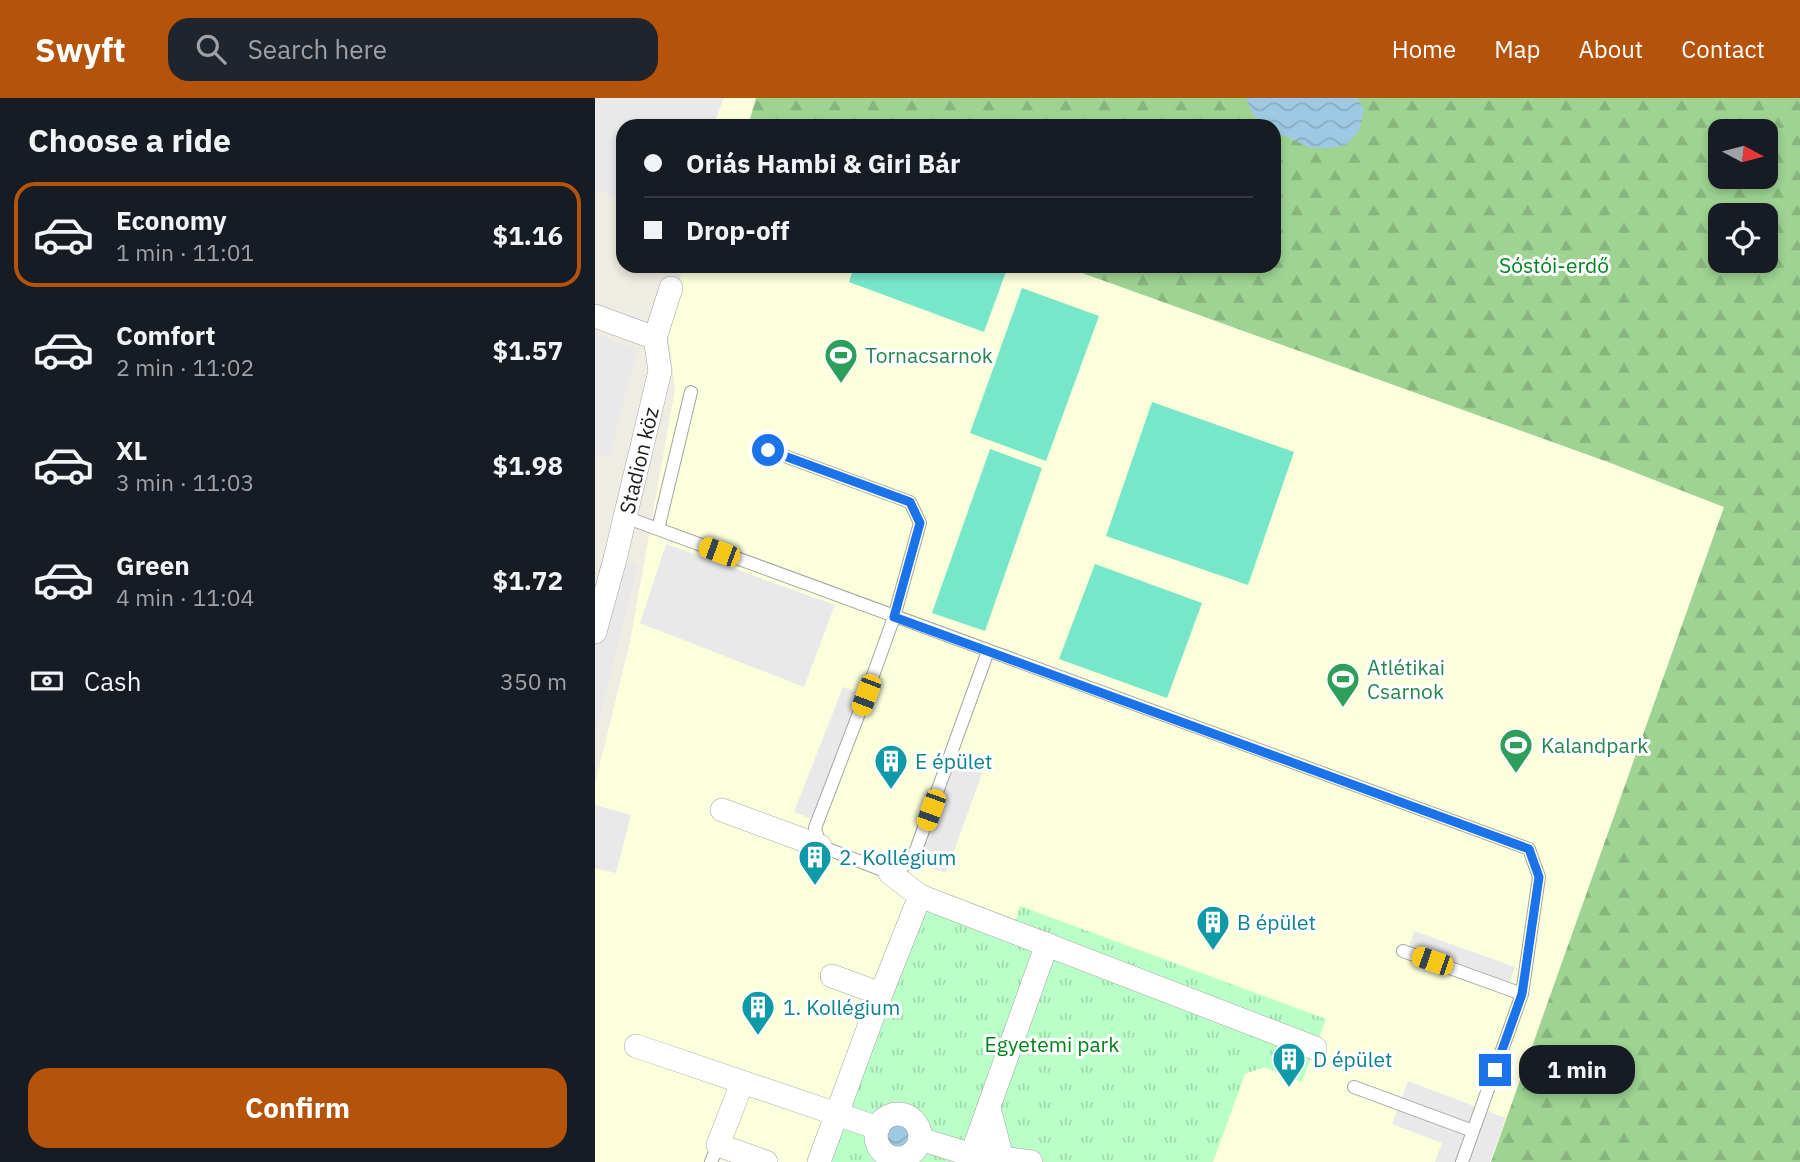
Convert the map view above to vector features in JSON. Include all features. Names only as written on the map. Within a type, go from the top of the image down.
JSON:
[{"type":"street","name":"Stadion köz","points":[[595,632],[660,372],[655,338],[671,289]]},
{"type":"street","points":[[595,316],[655,338]]},
{"type":"street","points":[[722,810],[820,846]]},
{"type":"street","points":[[890,873],[920,896],[1315,1048]]},
{"type":"street","points":[[819,1162],[920,896]]},
{"type":"street","points":[[971,1159],[1047,944]]},
{"type":"street","points":[[832,976],[881,993]]},
{"type":"street","points":[[636,1046],[877,1128]]},
{"type":"street","points":[[742,1083],[715,1153],[766,1162]]},
{"type":"street","points":[[989,1108],[1002,1160]]},
{"type":"street","points":[[900,1114],[907,1116],[917,1125],[920,1139],[913,1152],[892,1160],[880,1149],[877,1128],[887,1117],[900,1114]]},
{"type":"street","points":[[920,1139],[971,1159],[1032,1162]]},
{"type":"lane","points":[[658,529],[691,392]]},
{"type":"lane","points":[[768,450],[910,502],[920,523],[894,617],[815,828],[820,846],[890,873],[912,861],[988,651]]},
{"type":"lane","points":[[625,517],[1529,849],[1539,877],[1522,994],[1462,1162]]},
{"type":"lane","points":[[1403,951],[1522,994]]},
{"type":"lane","points":[[1354,1087],[1473,1131]]},
{"type":"shaded area","points":[[595,98],[723,98],[716,119],[616,119],[616,197],[595,189]]},
{"type":"shaded area","points":[[723,98],[757,98],[751,119],[716,119]]},
{"type":"shaded area","points":[[681,273],[1082,273],[1608,462],[1724,507],[1491,1162],[595,1162],[595,784],[630,642],[675,389],[668,332]]},
{"type":"shaded area","points":[[595,334],[637,349],[609,459],[595,454]]},
{"type":"shaded area","points":[[666,544],[835,605],[804,687],[640,623]]},
{"type":"shaded area","points":[[615,559],[638,565],[595,738],[595,632]]},
{"type":"shaded area","points":[[843,687],[866,695],[817,821],[794,812]]},
{"type":"shaded area","points":[[949,758],[983,771],[946,873],[912,861]]},
{"type":"shaded area","points":[[595,805],[631,815],[616,873],[595,868]]},
{"type":"shaded area","points":[[1414,931],[1515,967],[1507,988],[1407,953]]},
{"type":"shaded area","points":[[1408,1081],[1506,1118],[1490,1162],[1435,1162],[1442,1143],[1392,1124]]},
{"type":"green space","name":"Sóstói-erdő","points":[[756,98],[1800,98],[1800,1162],[1491,1162],[1724,507],[1608,462],[1082,273],[1281,273],[1281,119],[750,119]]},
{"type":"green space","points":[[852,273],[1005,273],[984,332],[849,282]]},
{"type":"green space","points":[[1022,288],[1099,316],[1046,461],[970,433]]},
{"type":"green space","points":[[1152,402],[1294,452],[1248,585],[1106,536]]},
{"type":"green space","points":[[990,449],[1042,468],[985,631],[932,613]]},
{"type":"green space","points":[[1095,564],[1202,603],[1167,698],[1059,659]]},
{"type":"green space","name":"Egyetemi park","points":[[923,901],[1012,931],[1020,906],[1326,1019],[1302,1082],[1264,1067],[1245,1074],[1213,1162],[823,1162]]},
{"type":"water","points":[[1246,98],[1357,98],[1364,109],[1359,131],[1346,145],[1331,148],[1311,148],[1281,134],[1281,119],[1258,119]]},
{"type":"water","points":[[899,1123],[909,1126],[912,1136],[909,1146],[899,1149],[889,1146],[886,1136],[889,1126]]},
{"type":"place","name":"Tornacsarnok","points":[[841,385]]},
{"type":"place","name":"Atlétikai Csarnok","points":[[1343,709]]},
{"type":"place","name":"Kalandpark","points":[[1516,775]]},
{"type":"place","name":"E épület","points":[[891,791]]},
{"type":"place","name":"2. Kollégium","points":[[815,887]]},
{"type":"place","name":"B épület","points":[[1213,952]]},
{"type":"place","name":"1. Kollégium","points":[[758,1037]]},
{"type":"place","name":"D épület","points":[[1289,1089]]},
{"type":"route","points":[[768,450],[910,502],[920,523],[894,617],[1529,849],[1539,877],[1522,994],[1495,1070]]}]
